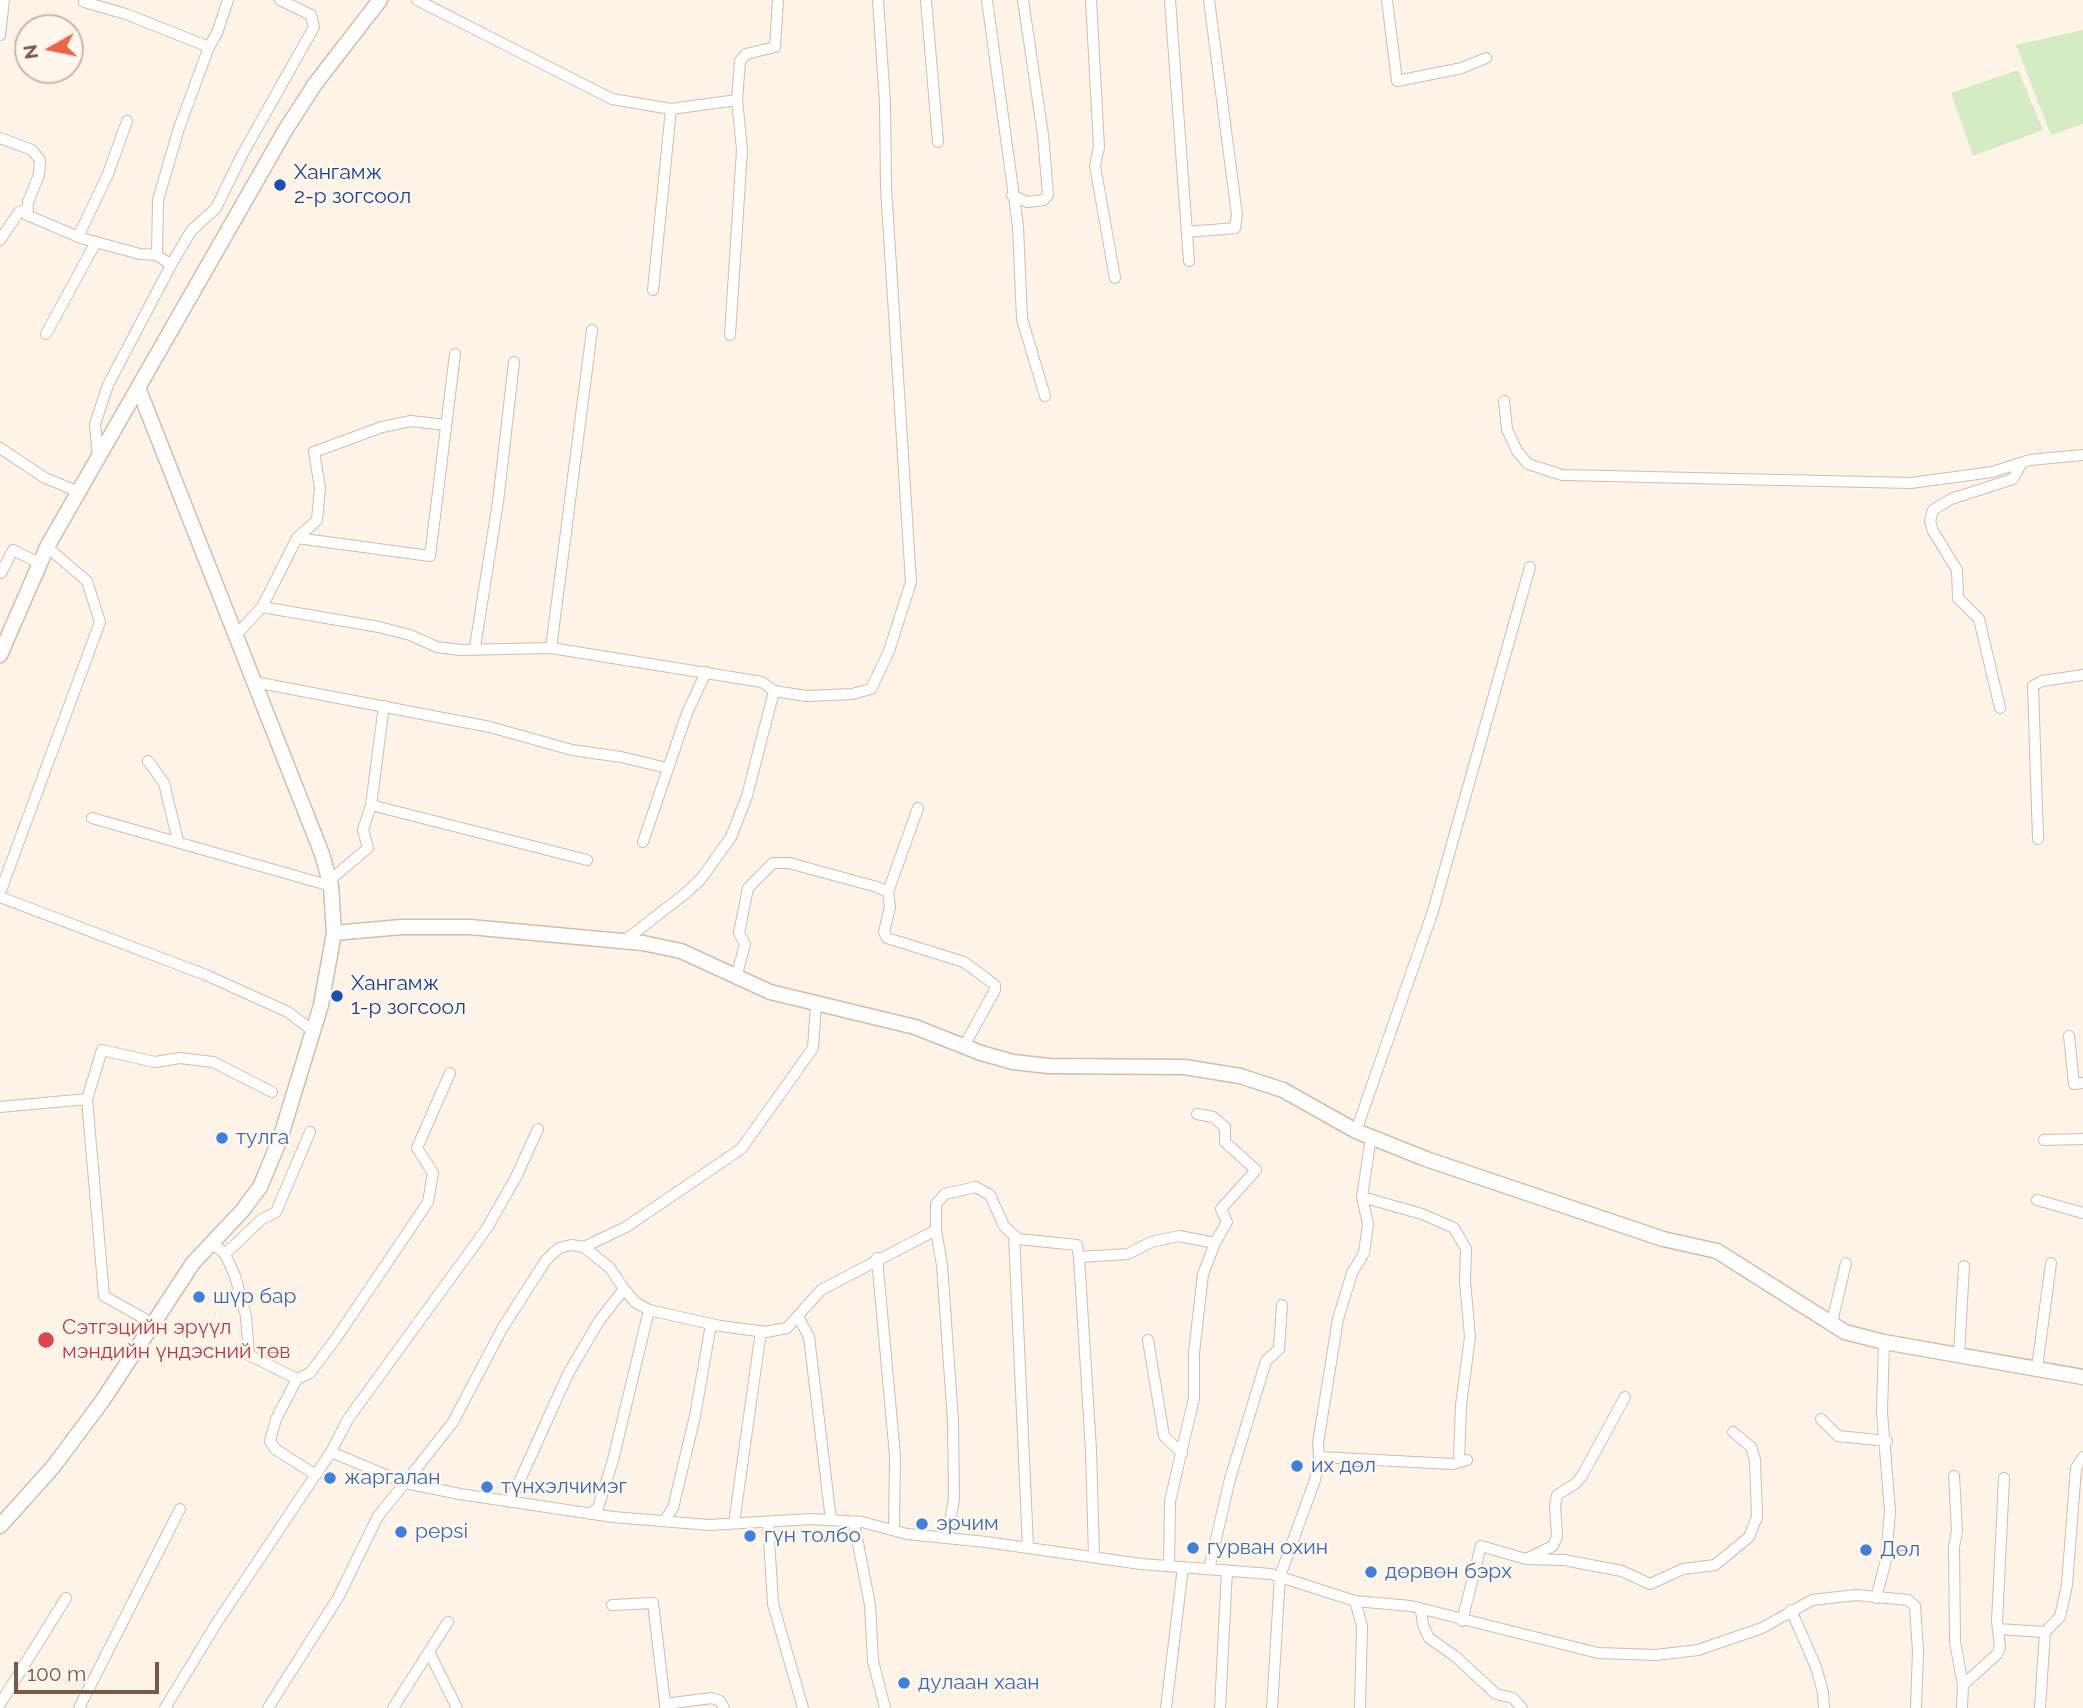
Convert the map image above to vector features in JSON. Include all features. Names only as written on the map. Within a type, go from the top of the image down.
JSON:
[{"type":"street","points":[[0,35],[4,0]]},
{"type":"street","points":[[158,255],[158,200],[164,174],[228,0]]},
{"type":"street","points":[[99,459],[96,424],[100,402],[171,265],[191,231],[216,208],[242,155],[314,27],[311,15],[280,0]]},
{"type":"street","points":[[0,655],[47,547],[139,390],[286,128],[315,84],[380,0]]},
{"type":"street","points":[[417,0],[612,99],[671,109],[737,100]]},
{"type":"street","points":[[730,335],[742,150],[737,100],[740,61],[746,54],[775,47],[778,0]]},
{"type":"street","points":[[262,607],[379,627],[410,635],[437,647],[460,650],[475,647],[551,648],[762,682],[774,691],[806,696],[852,694],[871,689],[889,652],[911,582],[886,187],[885,103],[878,0]]},
{"type":"street","points":[[926,0],[938,142]]},
{"type":"street","points":[[987,0],[1018,226],[1023,319],[1045,396]]},
{"type":"street","points":[[1012,195],[1027,202],[1044,200],[1048,195],[1043,135],[1023,0]]},
{"type":"street","points":[[1091,0],[1099,147],[1095,166],[1115,278]]},
{"type":"street","points":[[1170,0],[1189,261]]},
{"type":"street","points":[[1187,232],[1235,228],[1237,215],[1209,0]]},
{"type":"street","points":[[1387,0],[1397,80],[1462,68],[1486,58]]},
{"type":"street","points":[[84,2],[125,14],[209,47]]},
{"type":"street","points":[[653,290],[671,109]]},
{"type":"street","points":[[78,237],[108,174],[127,121]]},
{"type":"street","points":[[0,138],[25,146],[40,160],[39,175],[27,215],[78,237],[140,254],[158,255],[171,265]]},
{"type":"street","points":[[0,240],[19,212],[28,210]]},
{"type":"street","points":[[46,334],[96,242]]},
{"type":"street","points":[[551,648],[593,330]]},
{"type":"street","points":[[297,538],[430,556],[455,354]]},
{"type":"street","points":[[475,647],[498,502],[514,362]]},
{"type":"street","points":[[0,1526],[53,1467],[103,1400],[193,1263],[242,1211],[265,1176],[313,1031],[327,978],[334,933],[330,883],[312,827],[139,390]]},
{"type":"street","points":[[1504,401],[1507,429],[1517,451],[1528,464],[1562,475],[1911,483],[1947,481],[2031,460],[2083,455]]},
{"type":"street","points":[[237,634],[262,607],[297,538],[317,520],[320,488],[314,453],[382,427],[411,421],[446,425]]},
{"type":"street","points":[[0,448],[45,478],[79,492]]},
{"type":"street","points":[[2000,708],[1979,620],[1958,598],[1956,570],[1930,521],[1933,510],[1951,499],[2013,479],[2021,469],[2021,464]]},
{"type":"street","points":[[47,547],[87,581],[100,622],[0,895],[206,975],[288,1012],[313,1031]]},
{"type":"street","points":[[1,573],[13,550],[39,563]]},
{"type":"street","points":[[1356,1131],[1433,911],[1530,567]]},
{"type":"street","points":[[643,842],[667,768],[706,672]]},
{"type":"street","points":[[2038,839],[2033,687],[2042,681],[2083,675]]},
{"type":"street","points":[[255,682],[490,727],[572,750],[621,757],[667,768]]},
{"type":"street","points":[[624,941],[701,879],[731,837],[747,796],[774,691]]},
{"type":"street","points":[[330,883],[368,848],[363,830],[371,805],[384,706]]},
{"type":"street","points":[[148,761],[164,783],[178,841]]},
{"type":"street","points":[[371,805],[587,860]]},
{"type":"street","points":[[918,808],[888,892],[890,907],[884,932],[887,938],[955,958],[995,985],[995,990],[964,1046]]},
{"type":"street","points":[[92,818],[330,883]]},
{"type":"street","points":[[736,978],[744,944],[739,933],[748,888],[760,872],[773,863],[789,863],[888,892]]},
{"type":"street","points":[[334,933],[430,926],[508,929],[624,941],[681,951],[770,992],[915,1027],[998,1058],[1031,1065],[1184,1067],[1215,1071],[1283,1090],[1356,1131],[1426,1159],[1663,1239],[1717,1251],[1738,1261],[1831,1326],[1856,1336],[2083,1377]]},
{"type":"street","points":[[584,1247],[650,1213],[741,1149],[813,1048],[816,1004]]},
{"type":"street","points":[[2069,1036],[2074,1084],[2083,1083]]},
{"type":"street","points":[[152,1323],[104,1296],[87,1099],[102,1050],[155,1062],[180,1058],[213,1062],[272,1093]]},
{"type":"street","points":[[316,1475],[275,1449],[270,1441],[276,1419],[297,1379],[310,1373],[337,1337],[428,1202],[433,1173],[417,1148],[450,1073]]},
{"type":"street","points":[[0,1107],[87,1099]]},
{"type":"street","points":[[1169,1565],[1170,1502],[1194,1398],[1194,1353],[1203,1274],[1214,1243],[1219,1240],[1227,1222],[1220,1209],[1256,1170],[1250,1161],[1224,1142],[1224,1127],[1213,1118],[1196,1114]]},
{"type":"street","points":[[165,1708],[216,1624],[331,1452],[348,1419],[487,1228],[516,1177],[538,1129]]},
{"type":"street","points":[[225,1254],[262,1219],[276,1212],[310,1132]]},
{"type":"street","points":[[1272,1708],[1280,1576],[1315,1480],[1319,1457],[1318,1443],[1338,1319],[1366,1241],[1368,1224],[1363,1197],[1371,1138]]},
{"type":"street","points":[[2044,1140],[2083,1139]]},
{"type":"street","points":[[947,1538],[954,1499],[953,1422],[936,1204],[946,1194],[976,1187],[990,1195],[1004,1226],[1018,1239],[1077,1245],[1091,1450],[1094,1557]]},
{"type":"street","points":[[1319,1457],[1453,1464],[1463,1460],[1461,1405],[1470,1337],[1465,1281],[1466,1249],[1454,1228],[1422,1214],[1363,1197]]},
{"type":"street","points":[[2037,1200],[2083,1213]]},
{"type":"street","points":[[268,1708],[339,1596],[378,1516],[458,1414],[499,1335],[537,1272],[559,1248],[571,1245],[584,1247],[610,1268],[635,1302],[649,1310],[710,1324],[761,1331],[787,1328],[821,1290],[877,1258],[936,1230]]},
{"type":"street","points":[[1014,1236],[1028,1547]]},
{"type":"street","points":[[1079,1257],[1128,1254],[1151,1242],[1179,1236],[1214,1243]]},
{"type":"street","points":[[212,1243],[225,1254],[246,1316],[249,1355],[297,1379]]},
{"type":"street","points":[[877,1258],[895,1456],[894,1530]]},
{"type":"street","points":[[1831,1326],[1846,1263]]},
{"type":"street","points":[[2037,1368],[2051,1263]]},
{"type":"street","points":[[1959,1355],[1964,1266]]},
{"type":"street","points":[[510,1502],[568,1374],[599,1321],[624,1289]]},
{"type":"street","points":[[1209,1569],[1230,1479],[1266,1361],[1279,1349],[1282,1305]]},
{"type":"street","points":[[590,1514],[598,1508],[613,1460],[649,1310]]},
{"type":"street","points":[[798,1316],[809,1337],[831,1520]]},
{"type":"street","points":[[664,1521],[673,1508],[695,1416],[710,1324]]},
{"type":"street","points":[[734,1523],[761,1331]]},
{"type":"street","points":[[1148,1340],[1164,1436],[1182,1453]]},
{"type":"street","points":[[1876,1598],[1886,1560],[1888,1533],[1887,1441],[1882,1412],[1884,1342]]},
{"type":"street","points":[[1527,1559],[1553,1546],[1557,1536],[1557,1494],[1576,1484],[1582,1476],[1625,1397]]},
{"type":"street","points":[[1821,1419],[1838,1436],[1887,1441]]},
{"type":"street","points":[[1462,1621],[1481,1546],[1527,1559],[1564,1560],[1622,1572],[1650,1584],[1683,1569],[1715,1565],[1749,1537],[1757,1517],[1755,1460],[1751,1447],[1733,1432]]},
{"type":"street","points":[[331,1452],[405,1483],[590,1514],[664,1521],[734,1523],[831,1520],[1094,1557],[1280,1576],[1355,1601],[1421,1610],[1598,1654],[1656,1655],[1698,1650],[1762,1628],[1812,1600],[1857,1595],[1908,1600],[1915,1606],[1918,1651],[1916,1708]]},
{"type":"street","points":[[2040,1708],[2045,1632],[2060,1617],[2067,1585],[2076,1468],[2083,1457]]},
{"type":"street","points":[[1954,1476],[1957,1518],[1955,1642],[1963,1685],[1962,1708]]},
{"type":"street","points":[[1963,1685],[1997,1654],[2004,1478]]},
{"type":"street","points":[[79,1708],[180,1508]]},
{"type":"street","points":[[768,1522],[773,1604],[803,1708]]},
{"type":"street","points":[[853,1522],[870,1605],[873,1661],[885,1708]]},
{"type":"street","points":[[1166,1708],[1183,1567]]},
{"type":"street","points":[[1220,1708],[1227,1570]]},
{"type":"street","points":[[0,1704],[66,1598]]},
{"type":"street","points":[[1355,1601],[1362,1626],[1360,1708]]},
{"type":"street","points":[[612,1605],[653,1603],[665,1706],[712,1698],[720,1701],[724,1708]]},
{"type":"street","points":[[1421,1610],[1423,1625],[1429,1638],[1456,1657],[1496,1694],[1513,1698],[1522,1708]]},
{"type":"street","points":[[1791,1610],[1816,1667],[1824,1708]]},
{"type":"street","points":[[393,1708],[448,1622]]},
{"type":"street","points":[[1998,1629],[2045,1632]]},
{"type":"street","points":[[429,1652],[457,1708]]},
{"type":"green space","points":[[2083,30],[2083,124],[2051,135],[2016,45]]},
{"type":"green space","points":[[2018,70],[2043,130],[1973,156],[1951,93]]},
{"type":"place","name":"Хангамж 2-р зогсоол","points":[[280,185]]},
{"type":"place","name":"Хангамж 1-р зогсоол","points":[[337,996]]},
{"type":"place","name":"тулга","points":[[222,1138]]},
{"type":"place","name":"шүр бар","points":[[199,1297]]},
{"type":"place","name":"Сэтгэцийн эрүүл мэндийн үндэсний төв","points":[[46,1340]]},
{"type":"place","name":"их дөл","points":[[1297,1466]]},
{"type":"place","name":"жаргалан","points":[[330,1478]]},
{"type":"place","name":"түнхэлчимэг","points":[[487,1487]]},
{"type":"place","name":"эрчим","points":[[922,1524]]},
{"type":"place","name":"pepsi","points":[[401,1532]]},
{"type":"place","name":"гүн толбо","points":[[750,1536]]},
{"type":"place","name":"гурван охин","points":[[1193,1548]]},
{"type":"place","name":"Дөл","points":[[1866,1550]]},
{"type":"place","name":"дөрвөн бэрх","points":[[1371,1572]]},
{"type":"place","name":"дулаан хаан","points":[[904,1683]]}]
